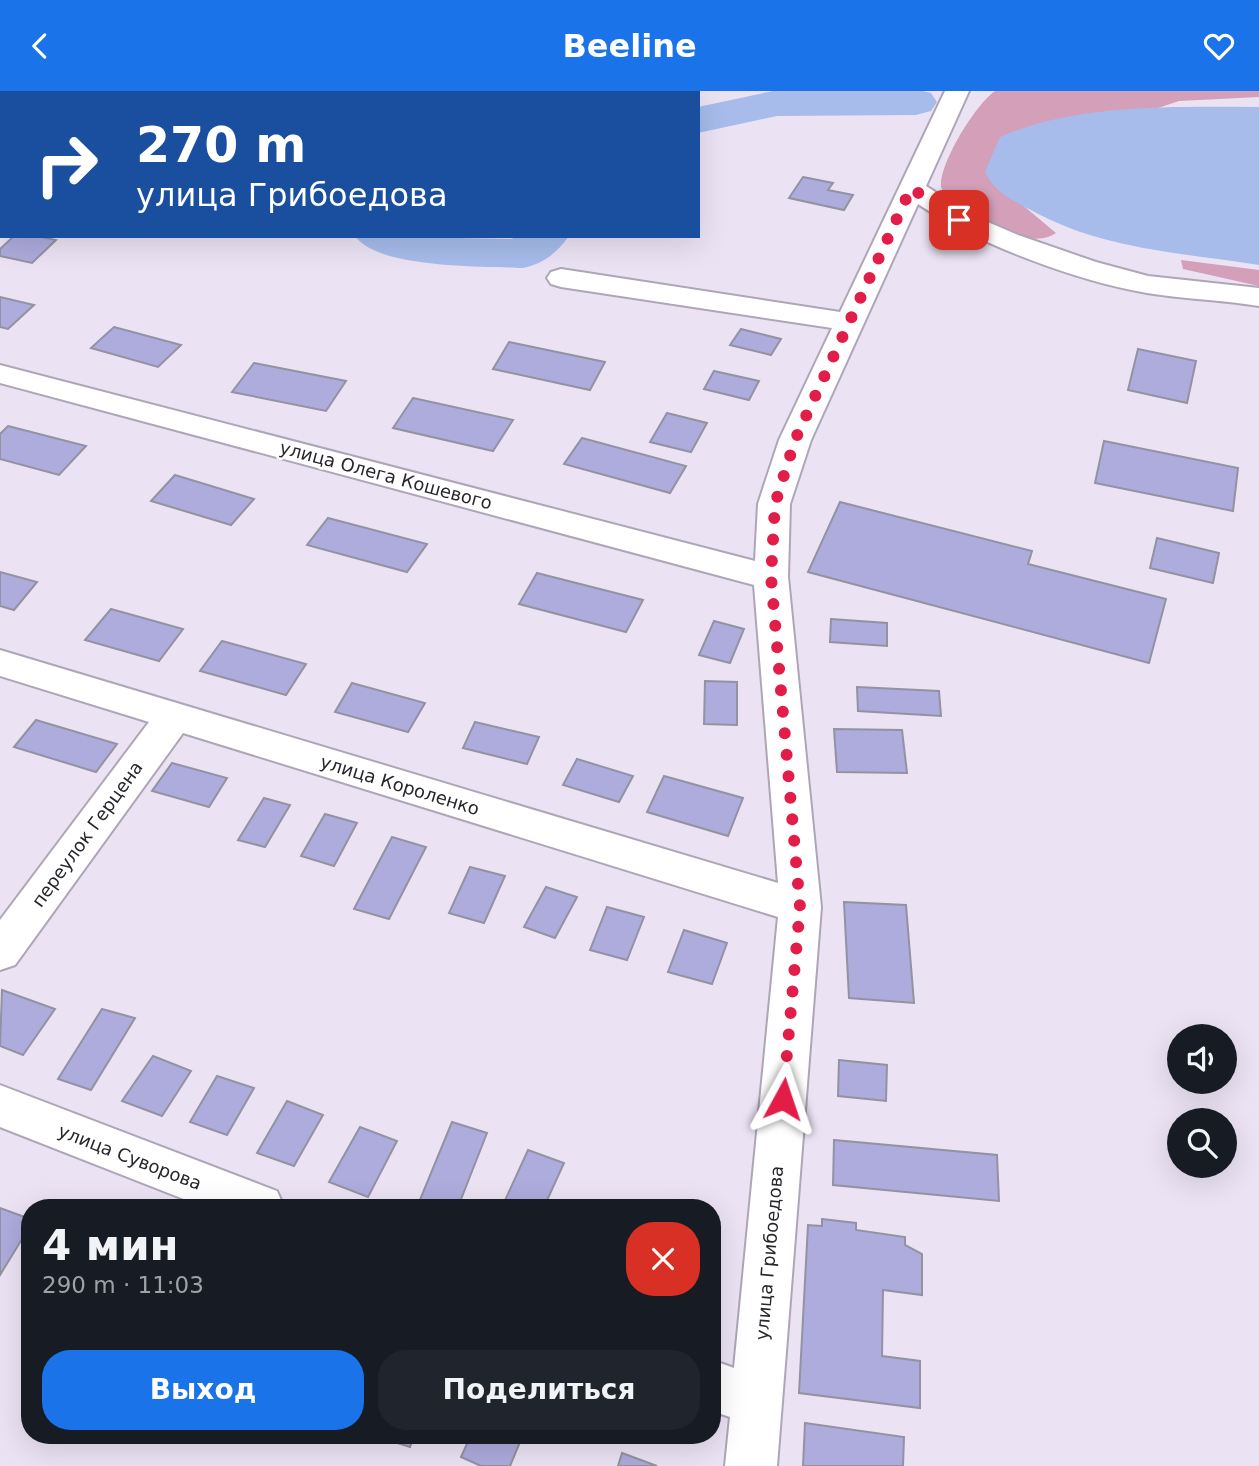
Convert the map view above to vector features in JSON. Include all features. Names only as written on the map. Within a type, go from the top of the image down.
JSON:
[{"type":"street","name":"улица Грибоедова","points":[[751,1466],[734,1393],[800,907],[771,577],[775,504],[795,440],[957,91]]},
{"type":"street","points":[[911,188],[959,220],[1008,241],[1086,268],[1147,284],[1259,297]]},
{"type":"street","points":[[561,278],[849,322]]},
{"type":"street","name":"улица Олега Кошевого","points":[[0,374],[771,577]]},
{"type":"street","name":"улица Короленко","points":[[0,663],[800,907]]},
{"type":"street","name":"переулок Герцена","points":[[0,952],[174,717]]},
{"type":"street","name":"улица Суворова","points":[[0,1106],[239,1199]]},
{"type":"shaded area","points":[[995,91],[1259,91],[1259,97],[1179,101],[1110,124],[1006,191],[1056,233],[1044,238],[1030,238],[984,220],[945,196],[941,187],[946,163],[960,134],[978,108]]},
{"type":"shaded area","points":[[1181,260],[1259,270],[1259,286],[1183,269]]},
{"type":"water","points":[[1259,107],[1259,265],[1141,247],[1084,233],[1057,223],[1009,198],[998,190],[985,172],[1000,137],[1062,118],[1128,109]]},
{"type":"building","points":[[803,177],[833,183],[828,190],[853,195],[844,210],[789,198]]},
{"type":"building","points":[[12,238],[56,240],[32,263],[0,256],[0,249]]},
{"type":"building","points":[[0,297],[34,305],[8,329],[0,327]]},
{"type":"building","points":[[114,327],[181,345],[158,367],[91,348]]},
{"type":"building","points":[[741,329],[781,339],[771,355],[730,345]]},
{"type":"building","points":[[509,342],[605,362],[590,390],[493,369]]},
{"type":"building","points":[[1138,349],[1196,361],[1187,403],[1128,390]]},
{"type":"building","points":[[254,363],[346,381],[326,411],[232,392]]},
{"type":"building","points":[[714,371],[759,381],[749,400],[704,389]]},
{"type":"building","points":[[413,398],[513,420],[493,451],[393,428]]},
{"type":"building","points":[[667,413],[707,423],[691,452],[650,442]]},
{"type":"building","points":[[8,426],[86,446],[59,475],[0,459],[0,434]]},
{"type":"building","points":[[582,438],[686,466],[670,493],[564,464]]},
{"type":"building","points":[[1104,441],[1238,468],[1233,511],[1095,483]]},
{"type":"building","points":[[175,475],[254,499],[231,525],[151,501]]},
{"type":"building","points":[[840,502],[1032,551],[1028,564],[1166,599],[1149,663],[808,572]]},
{"type":"building","points":[[328,518],[427,544],[407,572],[307,545]]},
{"type":"building","points":[[1157,538],[1219,553],[1213,583],[1150,568]]},
{"type":"building","points":[[0,572],[37,582],[14,610],[0,606]]},
{"type":"building","points":[[537,573],[643,600],[626,632],[519,604]]},
{"type":"building","points":[[111,609],[183,629],[159,661],[85,640]]},
{"type":"building","points":[[831,619],[887,623],[887,646],[830,642]]},
{"type":"building","points":[[714,621],[744,629],[730,663],[699,655]]},
{"type":"building","points":[[222,641],[306,664],[286,695],[200,671]]},
{"type":"building","points":[[705,681],[737,682],[737,725],[704,724]]},
{"type":"building","points":[[352,683],[425,703],[408,732],[335,712]]},
{"type":"building","points":[[857,687],[939,691],[941,716],[858,711]]},
{"type":"building","points":[[36,720],[117,744],[96,772],[14,747]]},
{"type":"building","points":[[475,722],[539,737],[527,764],[463,748]]},
{"type":"building","points":[[834,729],[902,730],[907,773],[837,772]]},
{"type":"building","points":[[577,759],[633,776],[619,802],[563,785]]},
{"type":"building","points":[[172,763],[227,778],[209,807],[152,791]]},
{"type":"building","points":[[664,776],[743,798],[728,836],[647,812]]},
{"type":"building","points":[[264,798],[290,805],[265,847],[238,840]]},
{"type":"building","points":[[325,814],[357,823],[334,866],[301,856]]},
{"type":"building","points":[[392,837],[426,847],[389,919],[354,909]]},
{"type":"building","points":[[470,867],[505,876],[484,923],[449,913]]},
{"type":"building","points":[[546,887],[577,897],[555,938],[524,927]]},
{"type":"building","points":[[844,902],[906,905],[914,1003],[849,998]]},
{"type":"building","points":[[607,907],[644,917],[627,960],[590,950]]},
{"type":"building","points":[[684,930],[727,943],[712,984],[668,972]]},
{"type":"building","points":[[2,990],[55,1009],[23,1055],[0,1046]]},
{"type":"building","points":[[102,1009],[135,1018],[91,1090],[58,1079]]},
{"type":"building","points":[[153,1056],[191,1071],[162,1116],[122,1101]]},
{"type":"building","points":[[839,1060],[887,1065],[886,1101],[838,1096]]},
{"type":"building","points":[[217,1076],[254,1088],[227,1135],[190,1122]]},
{"type":"building","points":[[287,1101],[323,1115],[294,1166],[257,1153]]},
{"type":"building","points":[[452,1122],[487,1133],[461,1199],[420,1199]]},
{"type":"building","points":[[360,1127],[397,1141],[368,1197],[329,1182]]},
{"type":"building","points":[[834,1140],[997,1155],[999,1201],[833,1185]]},
{"type":"building","points":[[528,1150],[564,1163],[548,1199],[506,1199]]},
{"type":"building","points":[[0,1208],[21,1216],[21,1241],[0,1275]]},
{"type":"building","points":[[822,1219],[856,1223],[856,1230],[905,1237],[905,1245],[922,1254],[922,1295],[883,1290],[882,1356],[920,1361],[920,1408],[799,1393],[808,1225],[822,1226]]},
{"type":"building","points":[[805,1423],[904,1437],[903,1466],[803,1466]]},
{"type":"building","points":[[467,1444],[519,1444],[510,1466],[481,1466],[461,1457]]},
{"type":"building","points":[[622,1453],[657,1466],[618,1466]]},
{"type":"waterway","points":[[700,120],[777,103],[916,102]]},
{"type":"waterway","points":[[385,238],[416,248],[523,254],[543,238]]},
{"type":"route","points":[[783,1099],[800,907],[771,577],[775,504],[795,440],[911,188],[959,220]]}]
